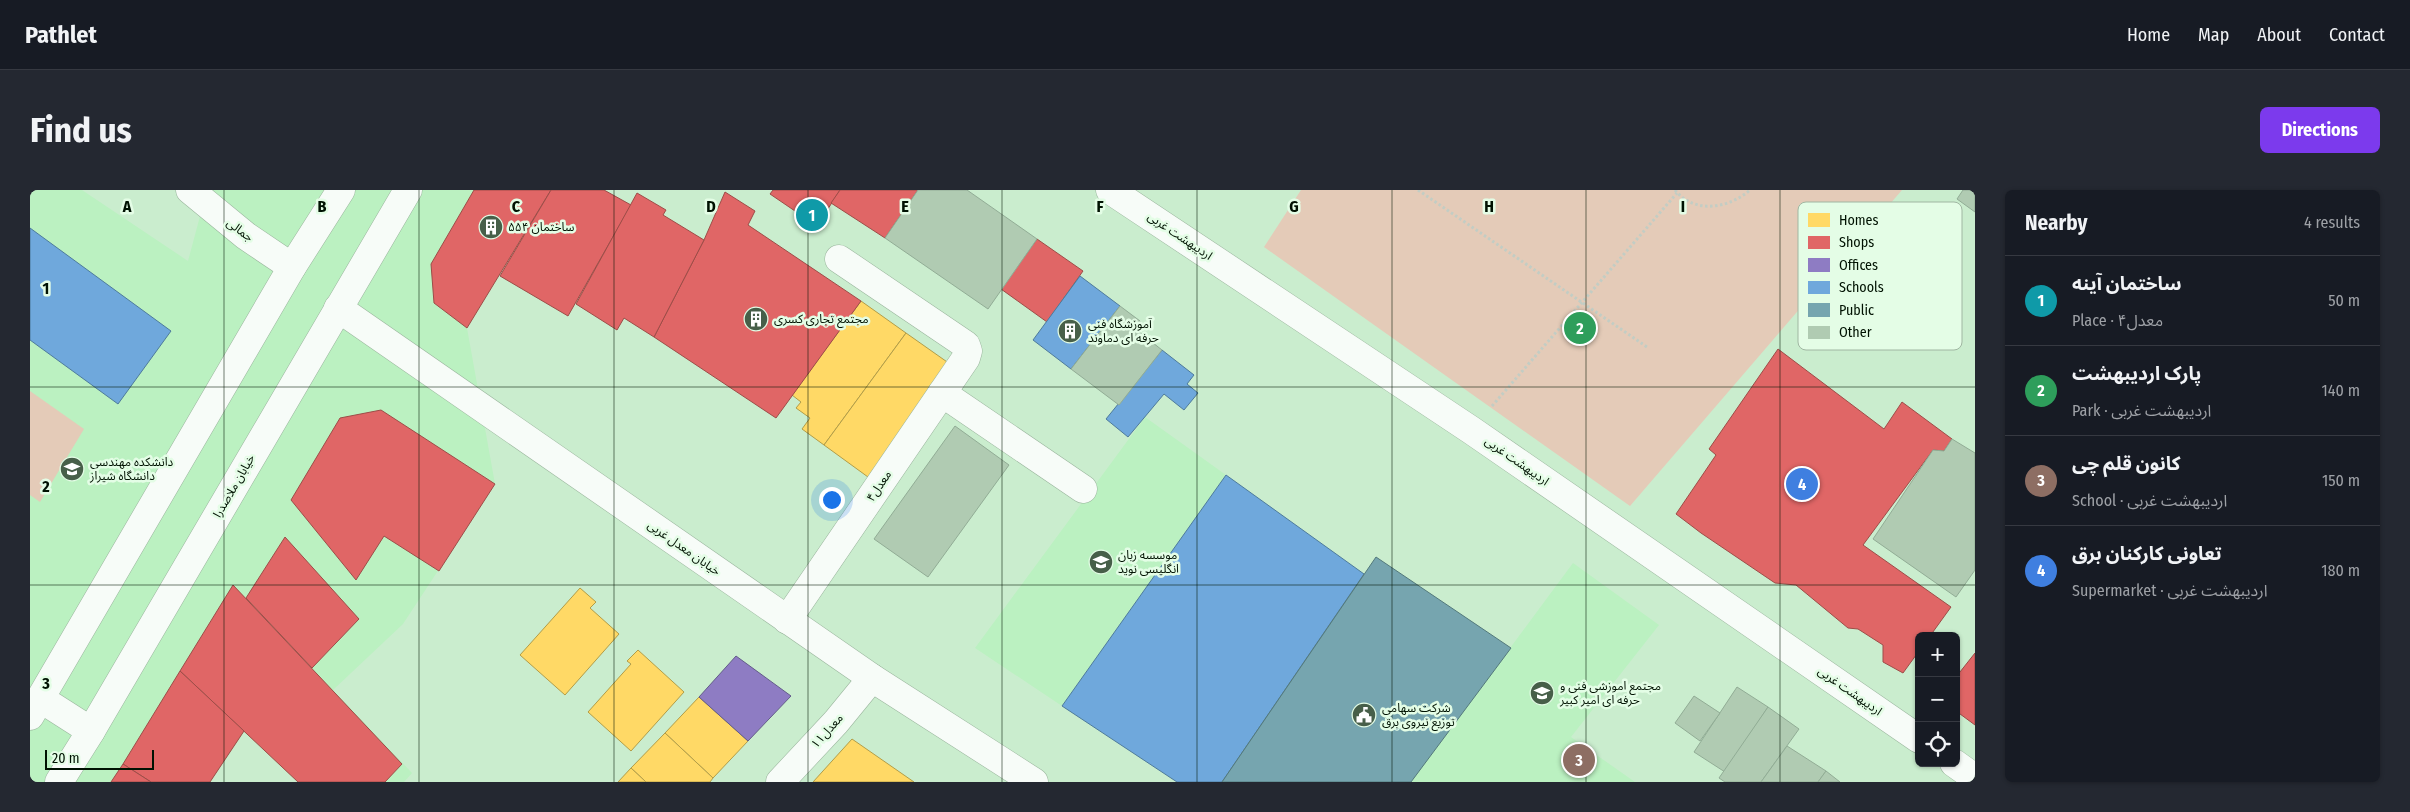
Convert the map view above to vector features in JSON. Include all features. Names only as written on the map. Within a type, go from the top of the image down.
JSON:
[{"type":"street","name":"جمالی","points":[[190,190],[246,236],[292,267]]},
{"type":"street","points":[[91,731],[35,708],[292,267],[341,190]]},
{"type":"street","name":"خیابان ملاصدرا","points":[[59,782],[91,731],[408,190]]},
{"type":"street","name":"اردیبهشت غربی","points":[[1110,190],[1486,440],[1915,736]]},
{"type":"street","name":"معدل۴","points":[[787,620],[966,358],[968,351],[966,345],[839,260]]},
{"type":"street","name":"خیابان معدل غربی","points":[[338,308],[787,620],[872,678],[1031,781]]},
{"type":"street","points":[[942,393],[1083,489]]},
{"type":"street","name":"معدل۱۱","points":[[780,782],[836,722],[872,678]]},
{"type":"street","points":[[1960,767],[1975,778]]},
{"type":"path","points":[[1418,190],[1647,347]]},
{"type":"path","points":[[1490,408],[1676,191],[1691,202],[1707,207],[1724,206],[1739,200],[1750,190]]},
{"type":"shaded area","points":[[30,190],[82,190],[188,261],[207,190],[551,190],[467,328],[495,484],[403,624],[333,690],[412,773],[404,782],[298,782],[244,732],[210,782],[30,782]]},
{"type":"shaded area","points":[[1301,190],[1902,190],[1892,202],[1798,202],[1798,311],[1630,506],[1264,247]]},
{"type":"shaded area","points":[[30,391],[84,429],[40,502],[30,495]]},
{"type":"shaded area","name":"موسسه زبان انگلیسی نوید","points":[[1145,417],[1226,475],[1062,706],[975,648]]},
{"type":"shaded area","name":"مجتمع اموزشی فنی و حرفه ای امیر کبیر","points":[[1573,563],[1659,625],[1571,737],[1635,782],[1411,782]]},
{"type":"building: Homes","points":[[861,301],[906,333],[824,445],[802,429],[810,418],[796,408],[801,402],[792,395]]},
{"type":"building: Homes","points":[[906,333],[950,364],[868,477],[824,445]]},
{"type":"building: Homes","points":[[580,588],[596,602],[590,608],[619,634],[565,695],[520,655]]},
{"type":"building: Homes","points":[[638,650],[684,692],[631,751],[588,712],[631,664],[627,661]]},
{"type":"building: Homes","points":[[699,697],[748,741],[713,778],[665,733]]},
{"type":"building: Homes","points":[[665,733],[713,778],[710,782],[646,782],[631,768]]},
{"type":"building: Homes","points":[[852,739],[914,782],[813,782]]},
{"type":"building: Homes","points":[[631,768],[646,782],[618,782]]},
{"type":"building: Shops","name":"ساختمان ۵۵۴","points":[[474,190],[551,190],[467,328],[434,303],[431,264]]},
{"type":"building: Shops","points":[[551,190],[604,190],[631,205],[568,316],[500,276]]},
{"type":"building: Shops","points":[[773,190],[840,190],[817,226],[770,194]]},
{"type":"building: Shops","points":[[840,190],[918,190],[885,238],[831,203]]},
{"type":"building: Shops","name":"مجتمع تجاری کسری","points":[[725,192],[755,211],[748,225],[861,301],[776,418],[654,337],[704,240]]},
{"type":"building: Shops","points":[[637,193],[666,210],[663,215],[704,240],[654,337],[624,318],[617,330],[576,304]]},
{"type":"building: Shops","points":[[1037,239],[1083,271],[1047,322],[1001,289]]},
{"type":"building: Shops","points":[[1778,349],[1884,429],[1902,402],[1952,439],[1944,451],[1933,450],[1863,545],[1951,607],[1933,632],[1915,632],[1915,656],[1903,673],[1883,662],[1883,645],[1858,629],[1848,628],[1796,585],[1775,583],[1676,514],[1716,455],[1709,449]]},
{"type":"building: Shops","points":[[381,410],[495,484],[439,571],[384,536],[356,580],[291,500],[340,418]]},
{"type":"building: Shops","points":[[285,537],[359,619],[312,668],[246,598]]},
{"type":"building: Shops","points":[[233,585],[402,764],[385,782],[298,782],[180,671]]},
{"type":"building: Shops","points":[[1975,653],[1975,725],[1960,714],[1960,672]]},
{"type":"building: Shops","points":[[180,671],[244,731],[210,782],[151,782],[123,764]]},
{"type":"building: Shops","points":[[123,764],[151,782],[111,782]]},
{"type":"building: Offices","points":[[736,656],[791,696],[748,741],[699,697]]},
{"type":"building: Schools","points":[[30,228],[171,331],[118,404],[30,340]]},
{"type":"building: Schools","name":"آموزشگاه فنی حرفه ای دماوند","points":[[1080,276],[1120,306],[1071,369],[1033,340]]},
{"type":"building: Schools","points":[[1162,350],[1194,375],[1187,384],[1198,393],[1184,410],[1164,394],[1128,437],[1106,419]]},
{"type":"building: Schools","points":[[1226,475],[1364,574],[1222,782],[1177,782],[1062,706]]},
{"type":"building: Public","name":"شرکت سهامی توزیع نیروی برق","points":[[1376,557],[1511,648],[1411,782],[1222,782]]},
{"type":"building: Other","points":[[918,190],[967,190],[1037,239],[988,309],[885,238]]},
{"type":"building: Other","points":[[1963,190],[1975,190],[1975,212],[1962,202],[1957,199]]},
{"type":"building: Other","points":[[1120,306],[1140,321],[1138,331],[1162,350],[1119,405],[1071,369]]},
{"type":"building: Other","points":[[955,426],[1009,465],[928,577],[874,539]]},
{"type":"building: Other","points":[[1952,439],[1975,453],[1975,570],[1956,597],[1873,539],[1933,450],[1944,451]]},
{"type":"building: Other","points":[[1737,687],[1768,707],[1725,772],[1694,752]]},
{"type":"building: Other","points":[[1694,696],[1720,713],[1700,741],[1675,723]]},
{"type":"building: Other","points":[[1768,707],[1799,729],[1761,782],[1725,782],[1719,778]]},
{"type":"building: Other","points":[[1787,746],[1826,771],[1818,782],[1761,782]]},
{"type":"building: Other","points":[[1826,771],[1840,782],[1818,782]]},
{"type":"place","name":"ساختمان آینه","points":[[812,215]]},
{"type":"place","name":"ساختمان ۵۵۴","points":[[491,227]]},
{"type":"place","name":"مجتمع تجاری کسری","points":[[756,319]]},
{"type":"place","name":"پارک اردیبهشت","points":[[1580,328]]},
{"type":"place","name":"آموزشگاه فنی حرفه ای دماوند","points":[[1070,331]]},
{"type":"place","name":"دانشکده مهندسی دانشگاه شیراز","points":[[72,469]]},
{"type":"place","name":"تعاونی کارکنان برق","points":[[1802,484]]},
{"type":"place","name":"موسسه زبان انگلیسی نوید","points":[[1101,562]]},
{"type":"place","name":"مجتمع اموزشی فنی و حرفه ای امیر کبیر","points":[[1542,693]]},
{"type":"place","name":"شرکت سهامی توزیع نیروی برق","points":[[1364,715]]},
{"type":"place","name":"کانون قلم چی","points":[[1579,760]]}]
